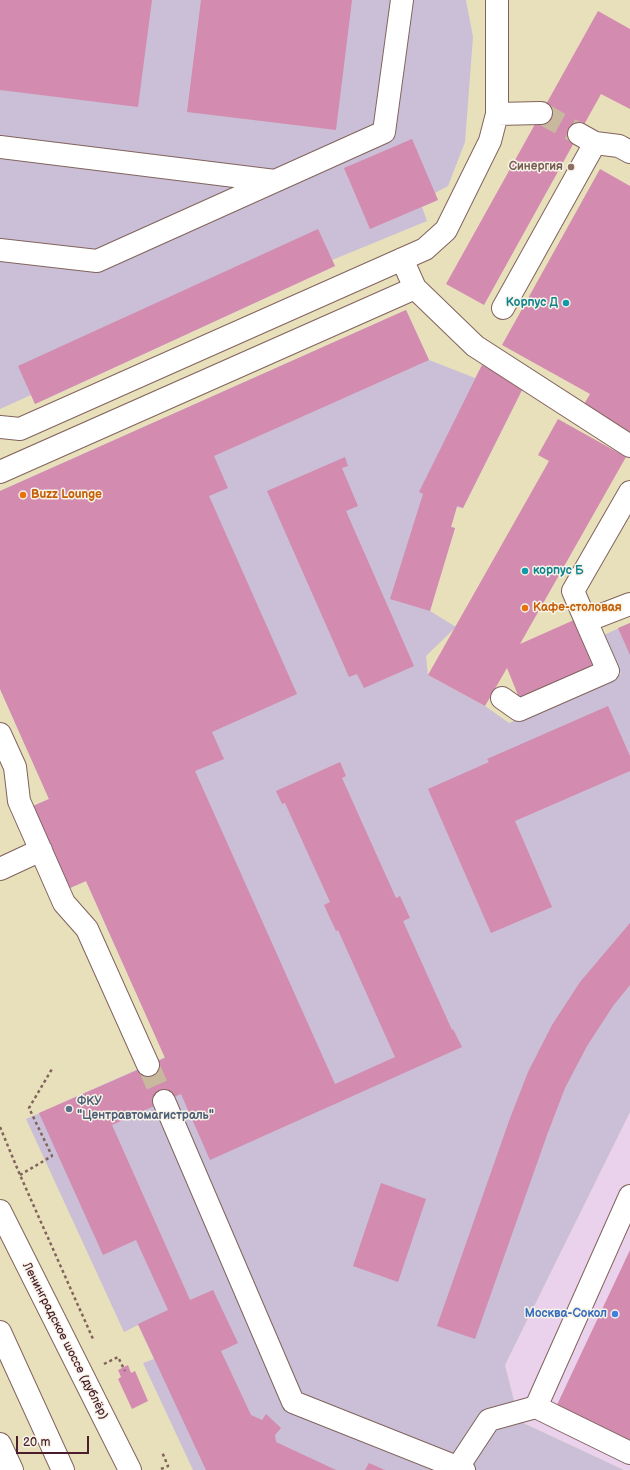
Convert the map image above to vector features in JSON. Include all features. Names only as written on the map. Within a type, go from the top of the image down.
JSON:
[{"type":"main road","points":[[0,250],[97,261],[384,132],[402,0]]},
{"type":"main road","points":[[0,427],[20,429],[425,249],[446,230],[490,141],[497,114],[497,0]]},
{"type":"main road","points":[[497,114],[541,113]]},
{"type":"main road","points":[[503,308],[587,138],[620,146],[630,152]]},
{"type":"main road","points":[[0,148],[275,181]]},
{"type":"main road","points":[[402,259],[415,288],[475,346],[630,446]]},
{"type":"main road","points":[[0,472],[415,288]]},
{"type":"main road","points":[[502,698],[520,710],[608,670],[573,591],[630,492]]},
{"type":"main road","points":[[586,621],[630,604]]},
{"type":"main road","points":[[0,734],[15,767],[19,801],[64,903],[87,929],[148,1065]]},
{"type":"main road","points":[[0,869],[41,850]]},
{"type":"main road","points":[[164,1101],[293,1402],[459,1469],[489,1420],[536,1407],[630,1453]]},
{"type":"main road","points":[[536,1407],[630,1196]]},
{"type":"main road","name":"Ленинградское шоссе (дублёр)","points":[[0,1211],[130,1470]]},
{"type":"main road","points":[[0,1332],[63,1470]]},
{"type":"main road","points":[[0,1444],[12,1470]]},
{"type":"path","points":[[20,1175],[52,1156],[28,1108],[52,1070]]},
{"type":"path","points":[[0,1127],[94,1342]]},
{"type":"path","points":[[107,1371],[104,1364],[118,1357],[125,1371]]},
{"type":"path","points":[[161,1470],[168,1466],[162,1452]]},
{"type":"shaded area","points":[[0,0],[466,0],[473,37],[465,142],[448,186],[435,193],[438,200],[422,207],[427,221],[332,260],[335,266],[35,404],[31,395],[0,409]]},
{"type":"shaded area","points":[[406,310],[429,360],[475,378],[482,365],[524,386],[463,508],[457,507],[451,527],[455,528],[430,611],[456,627],[426,656],[428,675],[485,706],[509,723],[621,674],[604,635],[630,623],[630,1112],[505,1365],[519,1421],[624,1470],[193,1470],[143,1363],[154,1359],[138,1325],[124,1332],[26,1119],[165,1057],[86,881],[70,888],[33,806],[49,799],[0,689],[0,491]]},
{"type":"shaded area","points":[[630,1112],[630,1470],[624,1470],[519,1421],[505,1365]]},
{"type":"building","points":[[0,0],[152,0],[138,107],[0,90]]},
{"type":"building","points":[[201,0],[352,0],[336,130],[187,112]]},
{"type":"building","points":[[598,11],[630,29],[630,109],[601,94],[484,305],[446,284]]},
{"type":"building","points":[[412,139],[438,200],[370,229],[344,168]]},
{"type":"building","name":"Корпус Д","points":[[600,169],[630,186],[630,432],[583,406],[590,394],[502,345]]},
{"type":"building","points":[[318,229],[335,266],[35,404],[18,366]]},
{"type":"building","points":[[406,310],[429,360],[214,456],[228,488],[209,496],[297,694],[212,732],[224,759],[195,771],[335,1084],[395,1057],[338,930],[336,931],[324,905],[330,902],[285,803],[282,804],[276,791],[340,762],[346,776],[342,778],[396,898],[400,896],[410,918],[403,921],[452,1030],[453,1029],[462,1047],[210,1160],[181,1094],[112,1125],[190,1300],[213,1290],[238,1343],[221,1351],[251,1415],[262,1420],[266,1414],[281,1428],[275,1435],[276,1442],[336,1470],[206,1470],[138,1324],[168,1310],[136,1240],[103,1255],[39,1113],[165,1058],[86,881],[70,888],[33,806],[49,799],[0,689],[0,491]]},
{"type":"building","points":[[482,365],[524,386],[463,508],[457,506],[451,527],[455,528],[430,611],[390,599],[423,494],[419,492]]},
{"type":"building","name":"корпус Б","points":[[558,419],[626,457],[520,644],[574,620],[595,667],[520,700],[507,668],[485,706],[428,675],[549,461],[538,455]]},
{"type":"building","points":[[345,457],[348,466],[342,468],[358,506],[346,511],[414,666],[364,688],[357,674],[349,677],[267,491]]},
{"type":"building","points":[[630,623],[630,655],[618,628]]},
{"type":"building","points":[[608,706],[630,756],[630,771],[515,821],[552,907],[491,933],[428,789],[489,762],[487,759]]},
{"type":"building","points":[[630,923],[630,985],[613,1006],[587,1046],[565,1088],[475,1339],[437,1326],[509,1121],[528,1072],[552,1025],[580,982]]},
{"type":"building","points":[[381,1183],[426,1199],[398,1282],[353,1266]]},
{"type":"building","name":"Москва-Сокол","points":[[630,1250],[630,1442],[556,1407]]},
{"type":"building","points":[[128,1365],[131,1373],[135,1371],[148,1401],[132,1409],[118,1379],[121,1377],[118,1370]]},
{"type":"building","points":[[369,1463],[385,1470],[365,1470]]},
{"type":"tunnel","points":[[541,113],[579,134]]},
{"type":"tunnel","points":[[148,1065],[164,1101]]},
{"type":"place","name":"Синергия","points":[[571,167]]},
{"type":"place","name":"Корпус Д","points":[[566,303]]},
{"type":"place","name":"Buzz Lounge","points":[[23,495]]},
{"type":"place","name":"корпус Б","points":[[525,571]]},
{"type":"place","name":"Кафе-столовая","points":[[525,608]]},
{"type":"place","name":"ФКУ \"Центравтомагистраль\"","points":[[69,1109]]},
{"type":"place","name":"Москва-Сокол","points":[[615,1314]]}]
